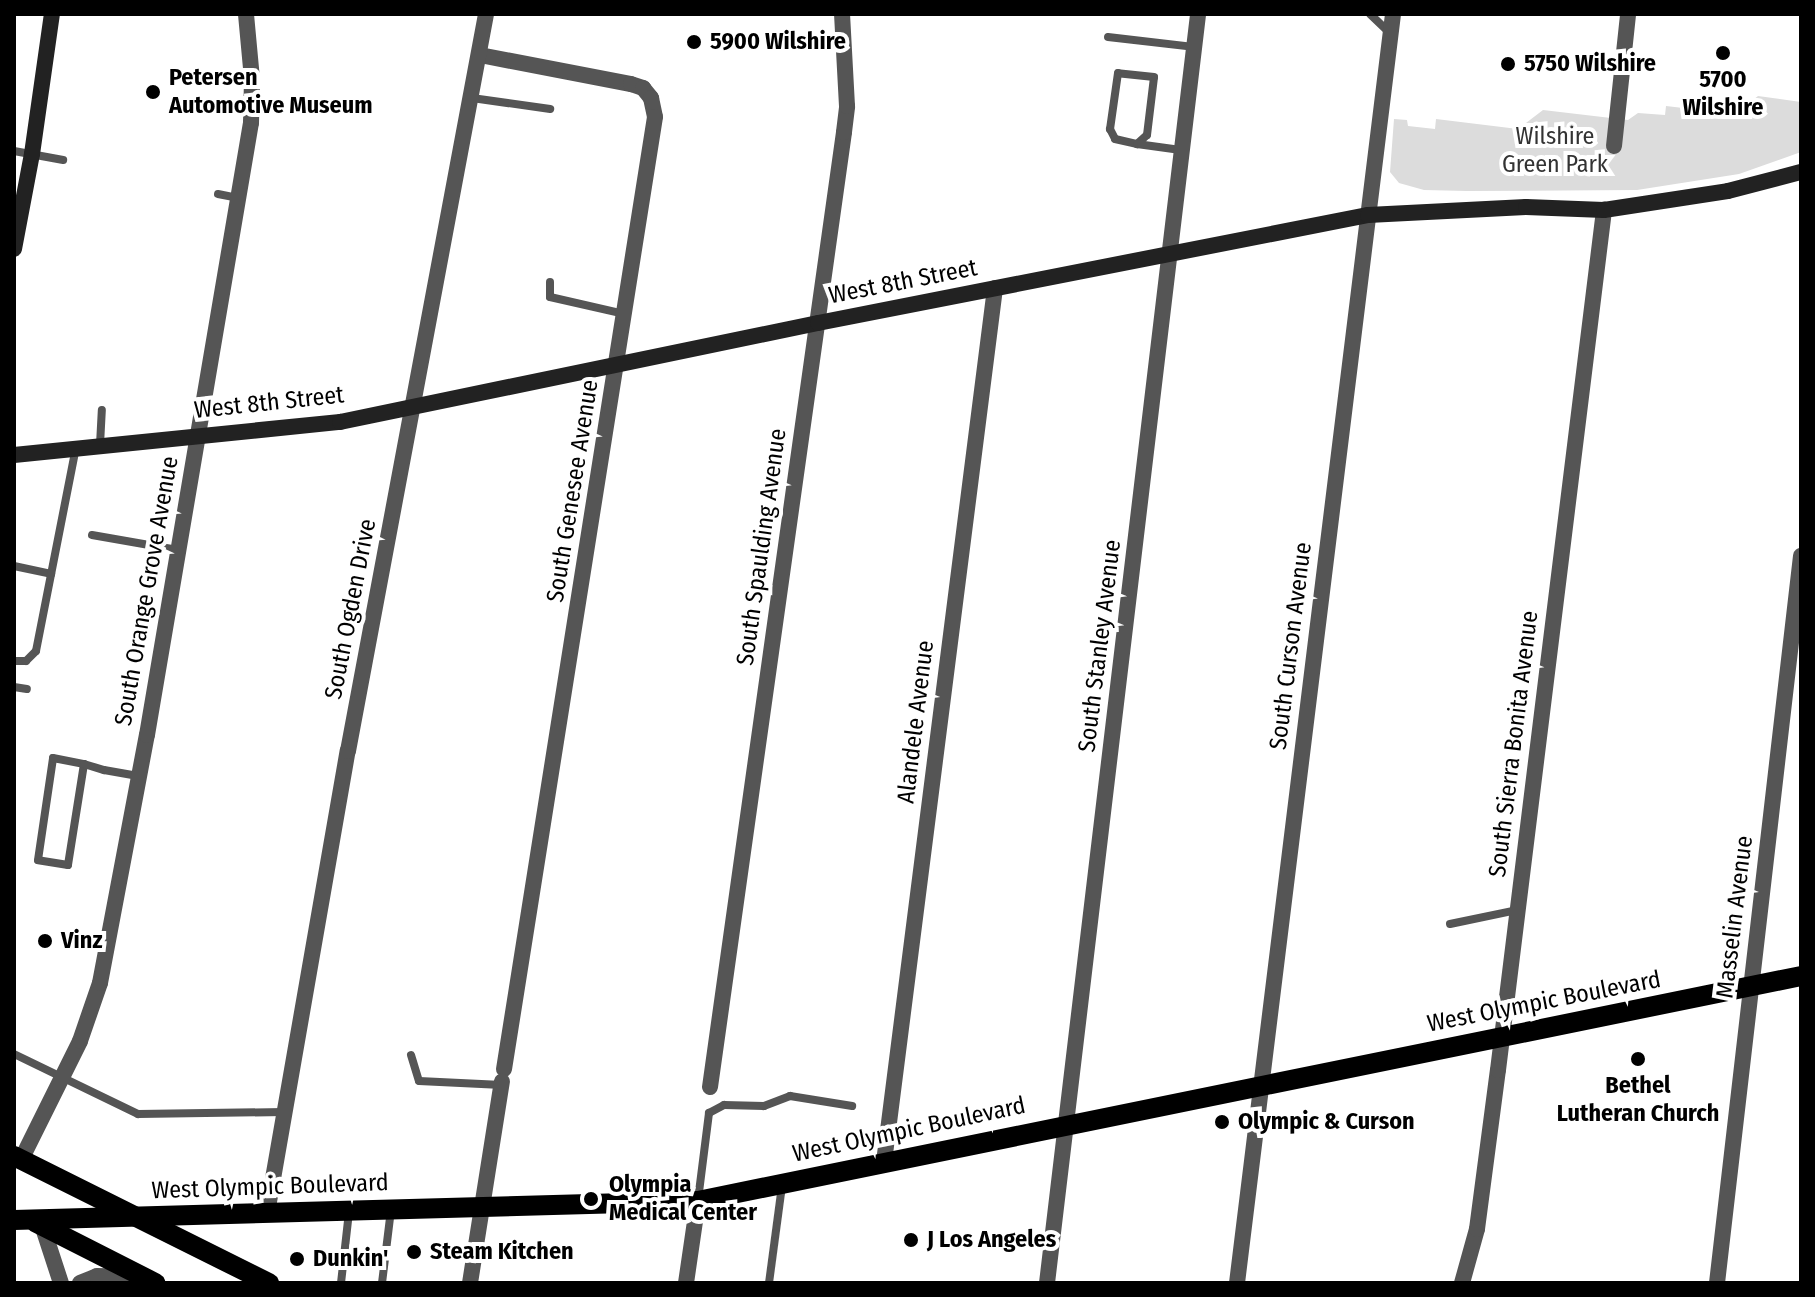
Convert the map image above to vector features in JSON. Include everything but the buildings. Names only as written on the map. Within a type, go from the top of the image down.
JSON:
[{"type":"main road","name":"West Olympic Boulevard","points":[[26,1219],[698,1201],[1801,976]]},
{"type":"main road","points":[[18,1158],[269,1283]]},
{"type":"main road","points":[[26,1219],[150,1280]]},
{"type":"street","points":[[14,249],[17,216],[32,154],[52,14]]},
{"type":"street","name":"South Orange Grove Avenue","points":[[18,1158],[63,1076],[100,983],[239,198],[252,98],[246,14]]},
{"type":"street","name":"South Ogden Drive","points":[[267,1213],[486,14]]},
{"type":"street","name":"South Spaulding Avenue","points":[[710,1087],[847,106],[842,14]]},
{"type":"street","name":"South Stanley Avenue","points":[[1047,1283],[1172,253],[1198,14]]},
{"type":"street","name":"South Curson Avenue","points":[[1237,1283],[1393,14]]},
{"type":"street","points":[[1614,146],[1628,14]]},
{"type":"street","name":"South Genesee Avenue","points":[[470,1283],[655,117],[651,98],[643,88],[480,55]]},
{"type":"street","name":"West 8th Street","points":[[14,455],[340,422],[818,323],[1368,215],[1484,208],[1604,210],[1728,191],[1801,172]]},
{"type":"street","name":"South Sierra Bonita Avenue","points":[[1462,1283],[1477,1229],[1604,210]]},
{"type":"street","name":"Alandele Avenue","points":[[884,1162],[995,288]]},
{"type":"street","name":"Masselin Avenue","points":[[1717,1283],[1801,556]]},
{"type":"street","points":[[686,1283],[698,1201]]},
{"type":"street","points":[[26,1219],[61,1283]]},
{"type":"street","points":[[80,1283],[97,1276],[150,1280]]},
{"type":"lane","points":[[1370,14],[1390,33]]},
{"type":"lane","points":[[1108,37],[1195,47]]},
{"type":"lane","points":[[1137,144],[1147,135],[1154,77],[1118,73],[1110,129],[1115,139],[1137,144],[1183,151]]},
{"type":"lane","points":[[472,98],[550,109]]},
{"type":"lane","points":[[14,151],[63,160]]},
{"type":"lane","points":[[218,194],[239,198]]},
{"type":"lane","points":[[550,282],[550,297],[625,314]]},
{"type":"lane","points":[[100,445],[102,410]]},
{"type":"lane","points":[[14,661],[26,661],[36,651],[76,447]]},
{"type":"lane","points":[[92,535],[179,550]]},
{"type":"lane","points":[[14,566],[51,574]]},
{"type":"lane","points":[[14,687],[27,689]]},
{"type":"lane","points":[[84,764],[68,865],[38,860],[53,758],[84,764],[139,776]]},
{"type":"lane","points":[[1450,924],[1518,910]]},
{"type":"lane","points":[[14,1054],[138,1114],[285,1112]]},
{"type":"lane","points":[[411,1055],[419,1081],[502,1079]]},
{"type":"lane","points":[[698,1201],[709,1113],[724,1105],[764,1106],[790,1096],[852,1106]]},
{"type":"lane","points":[[769,1283],[782,1183]]},
{"type":"lane","points":[[382,1283],[391,1210]]},
{"type":"lane","points":[[341,1283],[349,1211]]},
{"type":"green space","name":"Wilshire Green Park","points":[[1758,96],[1801,102],[1801,152],[1739,174],[1637,190],[1467,191],[1424,190],[1399,183],[1390,172],[1394,119],[1407,120],[1408,126],[1435,129],[1436,119],[1518,129],[1543,110],[1628,120],[1638,113],[1665,115],[1666,106],[1735,114]]},
{"type":"place","name":"5900 Wilshire","points":[[694,42]]},
{"type":"place","name":"5700 Wilshire","points":[[1723,53]]},
{"type":"place","name":"5750 Wilshire","points":[[1508,64]]},
{"type":"place","name":"Petersen Automotive Museum","points":[[153,92]]},
{"type":"place","name":"Vinz","points":[[45,941]]},
{"type":"place","name":"Bethel Lutheran Church","points":[[1638,1059]]},
{"type":"place","name":"Olympic & Curson","points":[[1222,1122]]},
{"type":"place","name":"Olympia Medical Center","points":[[591,1199]]},
{"type":"place","name":"J Los Angeles","points":[[911,1240]]},
{"type":"place","name":"Steam Kitchen","points":[[414,1252]]},
{"type":"place","name":"Dunkin'","points":[[297,1259]]}]
